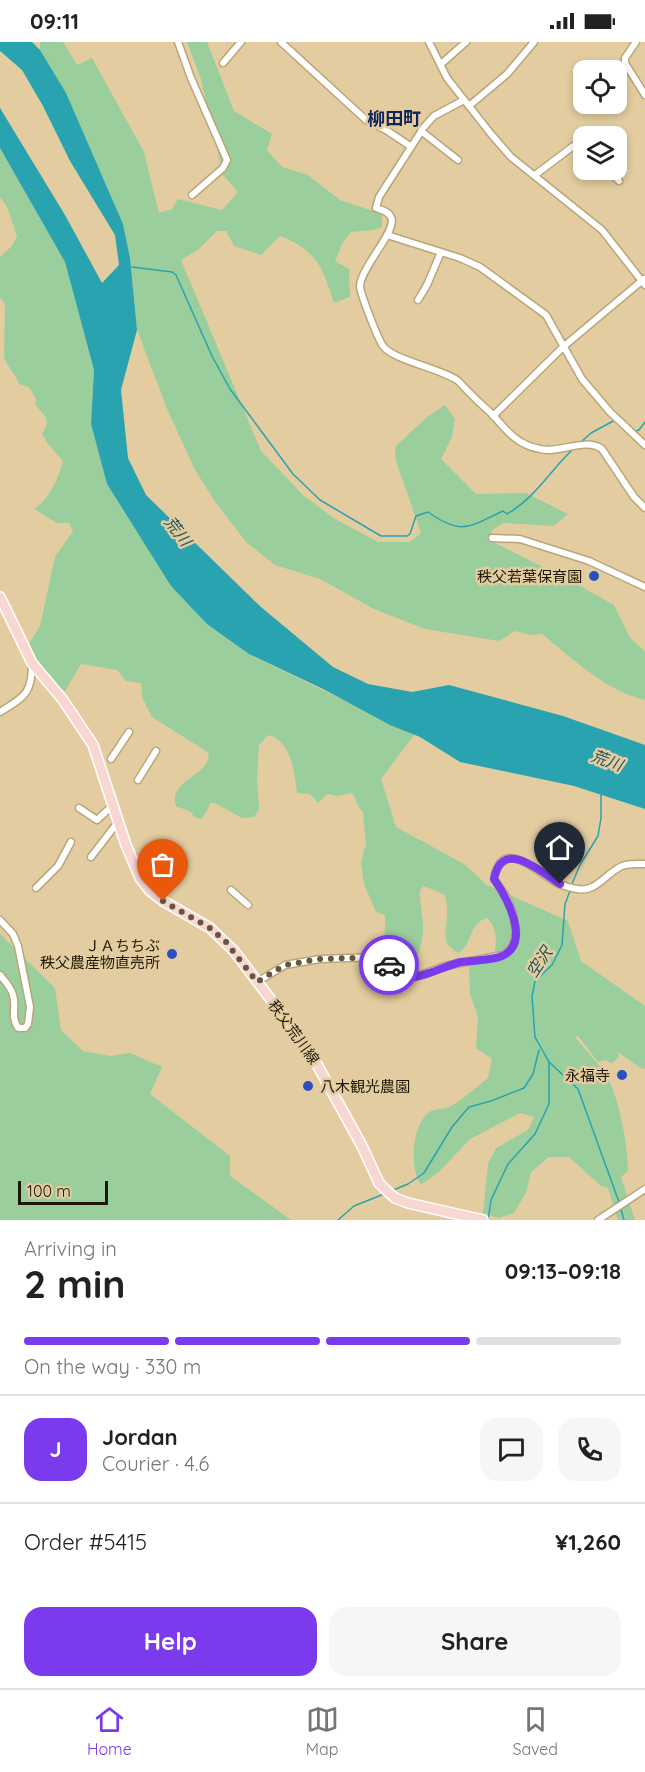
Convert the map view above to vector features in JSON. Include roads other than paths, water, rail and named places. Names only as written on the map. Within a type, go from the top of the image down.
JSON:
[{"type":"main road","name":"秩父荒川線","points":[[0,597],[32,663],[63,700],[93,745],[136,869],[150,891],[210,928],[226,942],[314,1058],[362,1146],[379,1183],[395,1198],[402,1201],[483,1220]]},
{"type":"street","points":[[178,42],[191,78],[227,160],[223,168],[192,195]]},
{"type":"street","points":[[222,63],[241,42]]},
{"type":"street","points":[[281,42],[366,120],[410,146]]},
{"type":"street","points":[[429,42],[447,78],[511,157],[602,230],[644,281],[563,347],[493,416]]},
{"type":"street","points":[[441,64],[466,42]]},
{"type":"street","points":[[469,106],[507,74],[534,42]]},
{"type":"street","points":[[636,42],[625,58],[625,63],[645,96]]},
{"type":"street","points":[[464,100],[434,116],[421,131],[386,183],[376,208],[385,210],[392,219],[387,235],[366,269],[360,289],[383,346],[392,354],[438,370],[458,381],[503,429],[518,441],[543,450],[596,445],[602,449],[634,496],[645,508]]},
{"type":"street","points":[[421,131],[458,160]]},
{"type":"street","points":[[535,176],[573,146]]},
{"type":"street","points":[[387,235],[480,267],[546,315],[582,379],[645,445]]},
{"type":"street","points":[[418,300],[441,252]]},
{"type":"street","points":[[492,538],[520,539],[590,561],[645,587]]},
{"type":"street","points":[[0,712],[26,695],[32,678],[32,663]]},
{"type":"street","points":[[111,759],[129,732]]},
{"type":"street","points":[[138,780],[156,751]]},
{"type":"street","points":[[80,808],[97,820],[113,805]]},
{"type":"street","points":[[91,857],[118,822]]},
{"type":"street","points":[[36,888],[58,866],[71,842]]},
{"type":"street","points":[[257,982],[285,965],[320,959],[378,957],[406,976],[415,977],[445,966],[495,958],[513,946],[516,932],[513,913],[506,896],[494,879],[496,868],[502,861],[513,857],[528,863],[560,884],[577,890],[587,890],[622,866],[645,864]]},
{"type":"street","points":[[231,890],[248,905]]},
{"type":"street","points":[[0,920],[13,934],[18,946],[30,1007],[28,1024],[25,1028],[16,1026],[12,1014],[14,998],[11,988],[0,975]]},
{"type":"street","points":[[598,1220],[645,1189]]},
{"type":"water","name":"荒川","points":[[0,42],[32,42],[40,50],[66,93],[123,224],[130,258],[137,330],[121,390],[128,458],[146,495],[261,607],[333,667],[368,684],[412,692],[449,685],[563,716],[645,745],[645,809],[574,786],[460,762],[420,737],[390,725],[323,689],[249,654],[207,624],[171,586],[107,484],[91,424],[94,370],[65,262],[0,148],[0,108],[65,215],[102,283],[119,265],[115,235],[70,161],[22,70],[0,51]]},
{"type":"waterway","points":[[132,267],[172,272],[176,275],[212,356],[230,389],[293,474],[320,500],[381,536],[407,536],[410,534],[416,516],[428,512],[440,520],[458,526],[473,525],[503,511],[507,514],[526,500],[573,449]]},
{"type":"waterway","points":[[581,442],[591,433],[615,420]]},
{"type":"waterway","points":[[635,431],[639,430],[645,422]]},
{"type":"waterway","name":"空沢","points":[[571,886],[580,865],[598,836],[601,793]]},
{"type":"waterway","name":"空沢","points":[[570,891],[565,904],[562,945],[552,965],[535,981],[532,997],[535,1037],[549,1062],[578,1089],[619,1202]]},
{"type":"waterway","points":[[391,1191],[408,1184],[424,1173],[452,1127],[469,1107],[524,1088],[533,1074],[539,1050]]},
{"type":"waterway","points":[[488,1220],[491,1200],[508,1164],[535,1134],[549,1104],[549,1062]]},
{"type":"waterway","points":[[338,1220],[354,1206],[384,1194]]},
{"type":"waterway","name":"空沢","points":[[620,1206],[624,1220]]},
{"type":"place","name":"秩父若葉保育園","points":[[594,576]]},
{"type":"place","name":"ＪＡちちぶ 秩父農産物直売所","points":[[172,954]]},
{"type":"place","name":"永福寺","points":[[622,1075]]},
{"type":"place","name":"八木観光農園","points":[[308,1086]]},
{"type":"district","name":"柳田町","points":[[394,118]]}]
